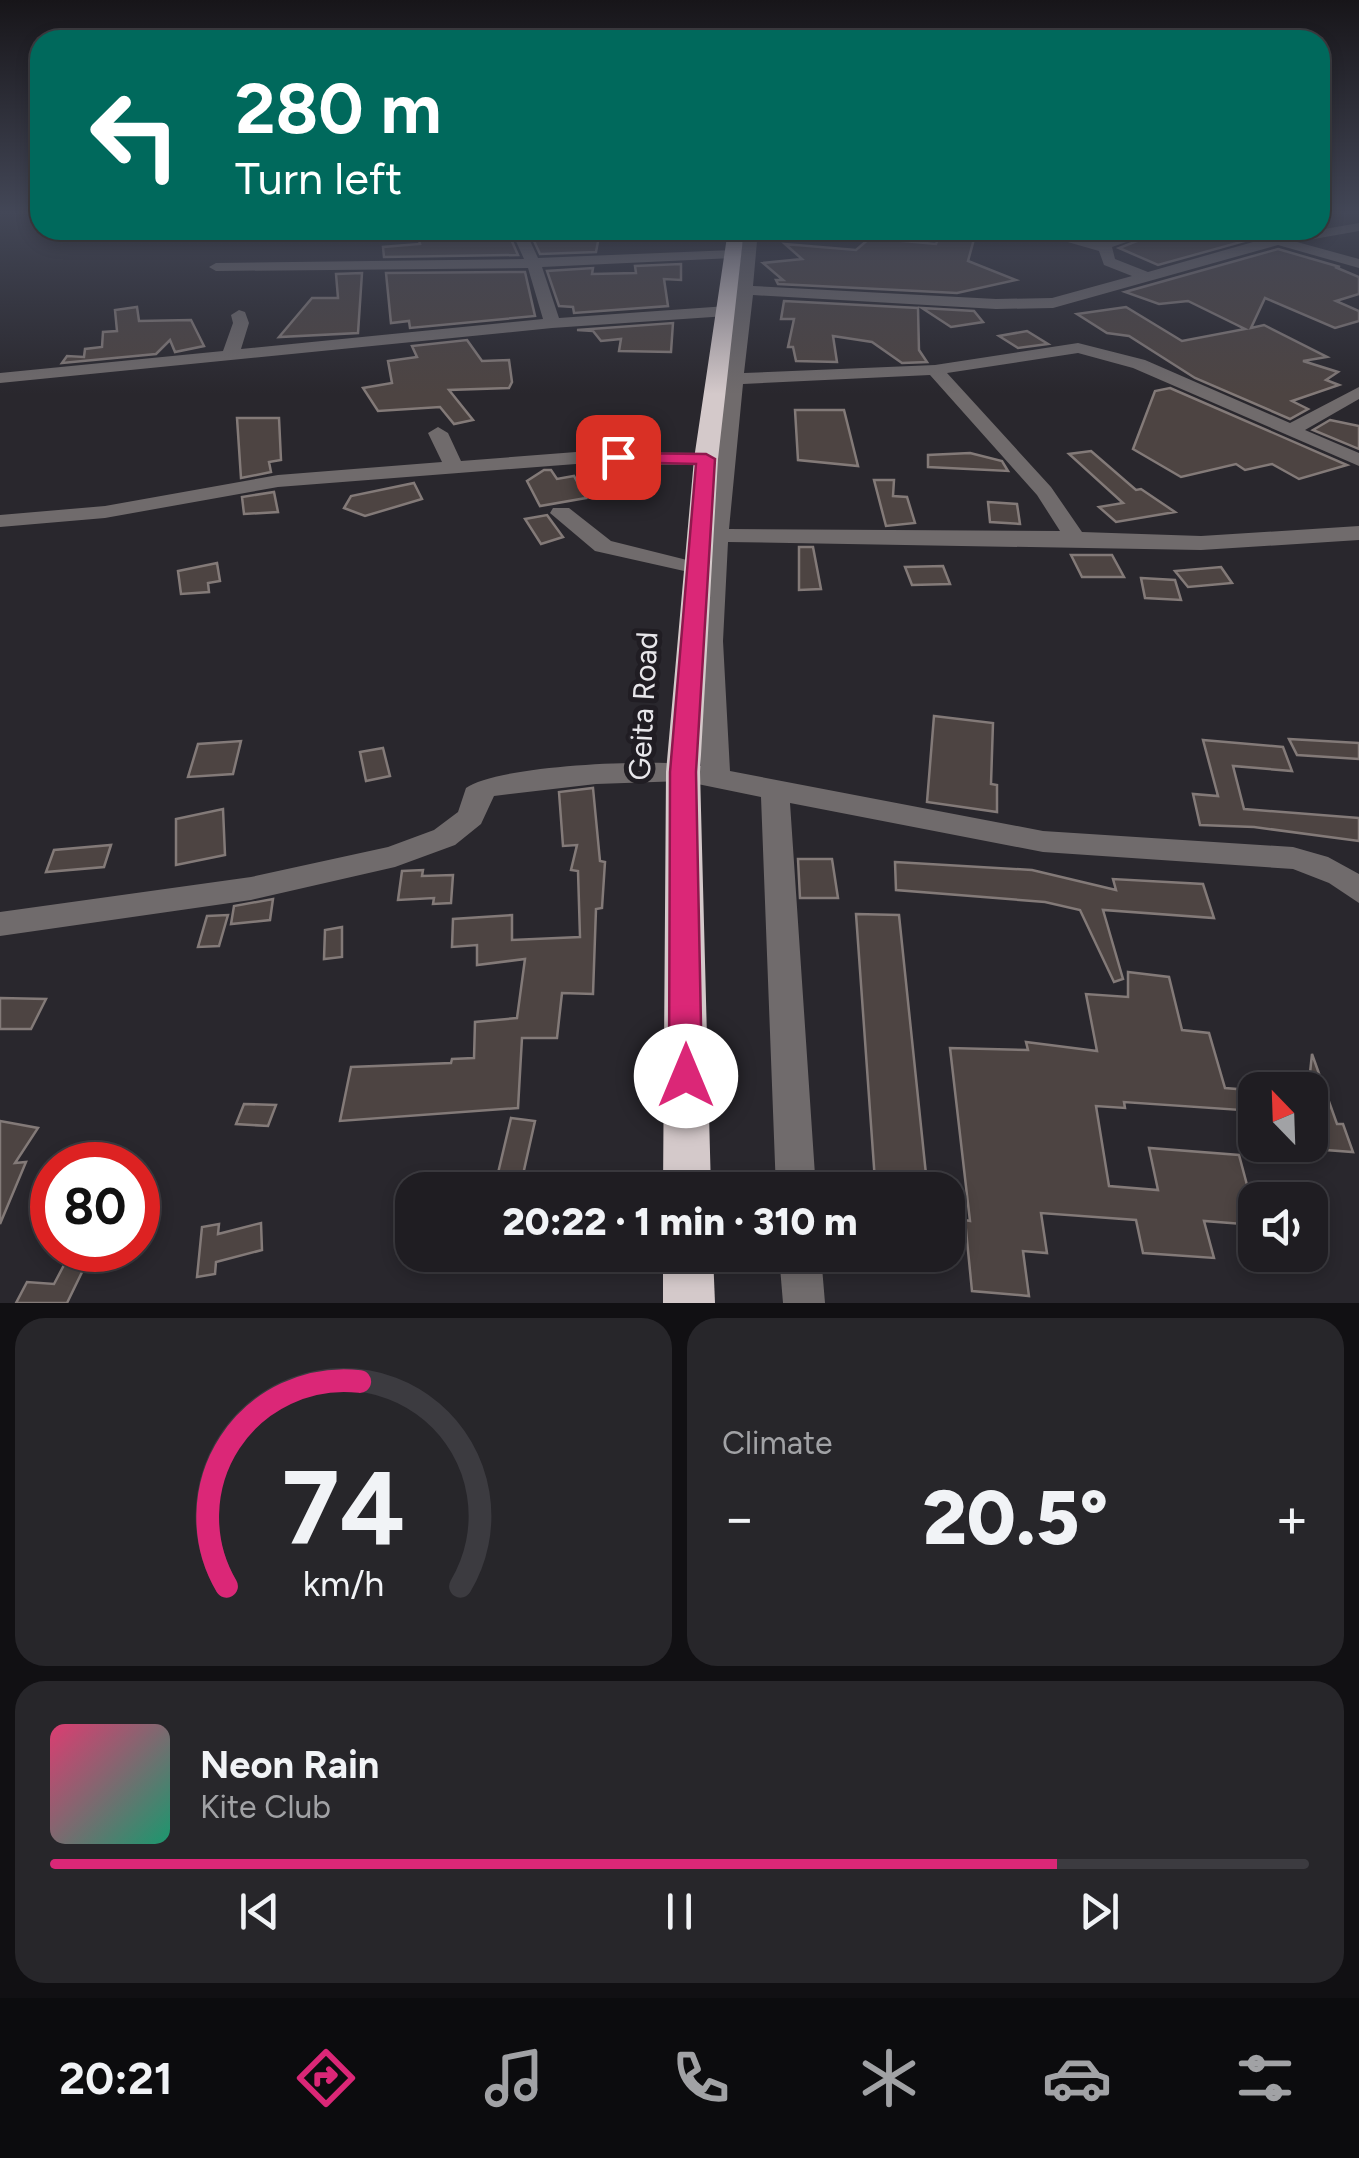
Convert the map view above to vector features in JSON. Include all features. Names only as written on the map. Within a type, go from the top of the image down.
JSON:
[{"type":"highway","name":"Geita Road","points":[[687,1172],[683,772],[706,459],[736,301],[738,272]]},
{"type":"highway","points":[[688,1272],[689,1303]]},
{"type":"street","points":[[536,272],[552,322]]},
{"type":"street","points":[[1133,272],[1148,278]]},
{"type":"street","points":[[0,378],[736,301],[1025,305],[1068,300],[1170,272]]},
{"type":"street","points":[[716,778],[708,707],[736,301]]},
{"type":"street","points":[[230,354],[241,324],[240,315]]},
{"type":"street","points":[[732,379],[936,370],[1078,348],[1139,364],[1359,460]]},
{"type":"street","points":[[936,370],[958,400],[1034,475],[1075,538]]},
{"type":"street","points":[[1289,431],[1359,392]]},
{"type":"street","points":[[438,433],[454,467]]},
{"type":"street","points":[[0,521],[105,512],[278,481],[607,457],[706,459]]},
{"type":"street","points":[[561,513],[602,546],[697,569]]},
{"type":"street","points":[[720,535],[1075,538],[1201,544],[1359,533]]},
{"type":"street","points":[[0,924],[118,911],[311,879],[398,853],[458,829],[471,817],[476,795],[488,787],[596,775],[683,772],[988,832],[1150,852],[1293,858],[1352,873]]},
{"type":"street","points":[[776,793],[773,820],[795,1172]]},
{"type":"street","points":[[801,1272],[804,1303]]},
{"type":"building","points":[[525,272],[535,316],[410,328],[409,321],[391,323],[386,273]]},
{"type":"building","points":[[547,272],[592,274],[681,272],[681,280],[664,279],[668,306],[574,313],[573,307],[559,306]]},
{"type":"building","points":[[773,272],[995,272],[1016,280],[957,293],[778,284],[776,280],[783,280]]},
{"type":"building","points":[[1197,272],[1347,272],[1359,277],[1359,294],[1336,301],[1359,311],[1359,321],[1335,328],[1265,298],[1251,328],[1264,325],[1327,357],[1303,361],[1338,372],[1326,380],[1339,385],[1292,401],[1308,409],[1290,419],[1195,378],[1129,336],[1107,333],[1077,314],[1126,307],[1182,341],[1245,329],[1188,301],[1159,304],[1125,292]]},
{"type":"building","points":[[362,273],[358,333],[279,337],[312,298],[338,298],[336,274]]},
{"type":"building","points":[[784,301],[918,308],[919,350],[927,362],[902,363],[872,342],[833,336],[837,362],[796,361],[793,347],[788,347],[794,319],[781,319]]},
{"type":"building","points":[[137,307],[139,321],[191,320],[204,346],[175,352],[170,340],[156,354],[62,363],[67,356],[84,357],[85,349],[102,347],[103,332],[117,331],[115,310]]},
{"type":"building","points":[[922,308],[974,311],[983,322],[951,327]]},
{"type":"building","points":[[673,323],[671,352],[619,351],[621,339],[601,341],[593,331],[577,330]]},
{"type":"building","points":[[1027,331],[1048,344],[1018,348],[999,336]]},
{"type":"building","points":[[467,340],[482,361],[509,360],[512,382],[509,388],[449,390],[473,420],[454,424],[440,407],[378,411],[363,388],[392,383],[388,361],[417,357],[412,346]]},
{"type":"building","points":[[1170,388],[1347,465],[1299,479],[1272,464],[1245,470],[1236,464],[1181,477],[1133,449],[1155,391]]},
{"type":"building","points":[[795,410],[844,410],[858,466],[798,460]]},
{"type":"building","points":[[237,418],[279,418],[281,460],[269,462],[271,472],[241,478]]},
{"type":"building","points":[[1330,420],[1359,426],[1359,449],[1313,430]]},
{"type":"building","points":[[1091,451],[1136,490],[1141,489],[1175,512],[1116,522],[1099,507],[1123,503],[1069,454]]},
{"type":"building","points":[[970,453],[1002,461],[1008,471],[928,467],[928,455]]},
{"type":"building","points":[[551,470],[557,479],[574,476],[586,498],[540,506],[527,481]]},
{"type":"building","points":[[874,480],[894,480],[893,496],[907,497],[915,523],[886,526]]},
{"type":"building","points":[[414,483],[422,499],[365,516],[344,508],[351,496]]},
{"type":"building","points":[[274,492],[278,512],[244,514],[242,497]]},
{"type":"building","points":[[988,502],[1017,504],[1020,524],[990,522]]},
{"type":"building","points":[[547,515],[563,537],[541,544],[525,519]]},
{"type":"building","points":[[799,547],[813,547],[821,589],[799,590]]},
{"type":"building","points":[[1071,555],[1112,555],[1124,577],[1082,577]]},
{"type":"building","points":[[217,563],[220,581],[208,583],[209,592],[181,594],[178,571]]},
{"type":"building","points":[[943,566],[950,584],[912,585],[905,567]]},
{"type":"building","points":[[1221,567],[1232,583],[1188,587],[1175,571]]},
{"type":"building","points":[[1141,578],[1175,580],[1181,600],[1145,598]]},
{"type":"building","points":[[934,716],[993,723],[991,784],[997,785],[997,812],[927,802]]},
{"type":"building","points":[[1289,739],[1359,743],[1359,759],[1297,755]]},
{"type":"building","points":[[1203,740],[1283,747],[1292,771],[1233,766],[1244,809],[1359,818],[1359,841],[1254,827],[1200,825],[1193,794],[1218,796]]},
{"type":"building","points":[[241,741],[233,774],[188,777],[198,744]]},
{"type":"building","points":[[383,748],[390,776],[366,781],[360,752]]},
{"type":"building","points":[[593,788],[600,861],[605,862],[602,908],[596,909],[593,994],[562,993],[557,1038],[522,1038],[518,1108],[340,1121],[351,1067],[451,1063],[452,1059],[474,1058],[475,1022],[517,1018],[525,959],[477,965],[477,945],[452,947],[453,919],[512,915],[512,940],[580,937],[578,871],[571,870],[577,845],[563,846],[559,792]]},
{"type":"building","points":[[223,809],[225,855],[176,865],[176,819]]},
{"type":"building","points":[[111,845],[104,867],[46,872],[54,850]]},
{"type":"building","points":[[798,859],[832,859],[838,898],[800,898]]},
{"type":"building","points":[[895,862],[1032,870],[1116,890],[1113,879],[1203,884],[1214,918],[1103,910],[1123,979],[1114,982],[1080,910],[1045,902],[896,890]]},
{"type":"building","points":[[423,870],[422,876],[453,875],[451,903],[433,904],[434,898],[398,900],[402,871]]},
{"type":"building","points":[[273,899],[270,920],[231,924],[234,906]]},
{"type":"building","points":[[856,914],[899,915],[926,1172],[874,1172]]},
{"type":"building","points":[[228,915],[219,946],[198,947],[207,916]]},
{"type":"building","points":[[342,927],[342,957],[324,959],[325,930]]},
{"type":"building","points":[[1128,972],[1169,977],[1182,1030],[1209,1033],[1225,1088],[1238,1089],[1238,1110],[1124,1102],[1125,1108],[1096,1106],[1109,1186],[1158,1190],[1149,1148],[1238,1155],[1246,1182],[1238,1182],[1238,1224],[1204,1221],[1214,1258],[1143,1253],[1136,1220],[1041,1213],[1047,1253],[1023,1251],[1029,1296],[972,1291],[965,1220],[970,1221],[950,1048],[1028,1050],[1026,1042],[1097,1051],[1086,994],[1128,997]]},
{"type":"building","points":[[0,998],[46,999],[31,1029],[0,1029]]},
{"type":"building","points":[[1312,1054],[1318,1072],[1310,1072]]},
{"type":"building","points":[[1328,1099],[1337,1124],[1343,1124],[1353,1152],[1328,1150]]},
{"type":"building","points":[[244,1104],[276,1105],[268,1126],[236,1124]]},
{"type":"building","points":[[511,1118],[535,1121],[524,1172],[498,1172]]},
{"type":"building","points":[[0,1121],[38,1128],[15,1163],[26,1162],[0,1224]]},
{"type":"building","points":[[261,1223],[262,1250],[216,1262],[215,1274],[197,1277],[202,1227],[219,1224],[218,1234]]},
{"type":"building","points":[[60,1272],[82,1272],[67,1303],[16,1303],[27,1282],[54,1284]]},
{"type":"route","points":[[618,457],[706,459],[683,772],[686,1076]]}]
